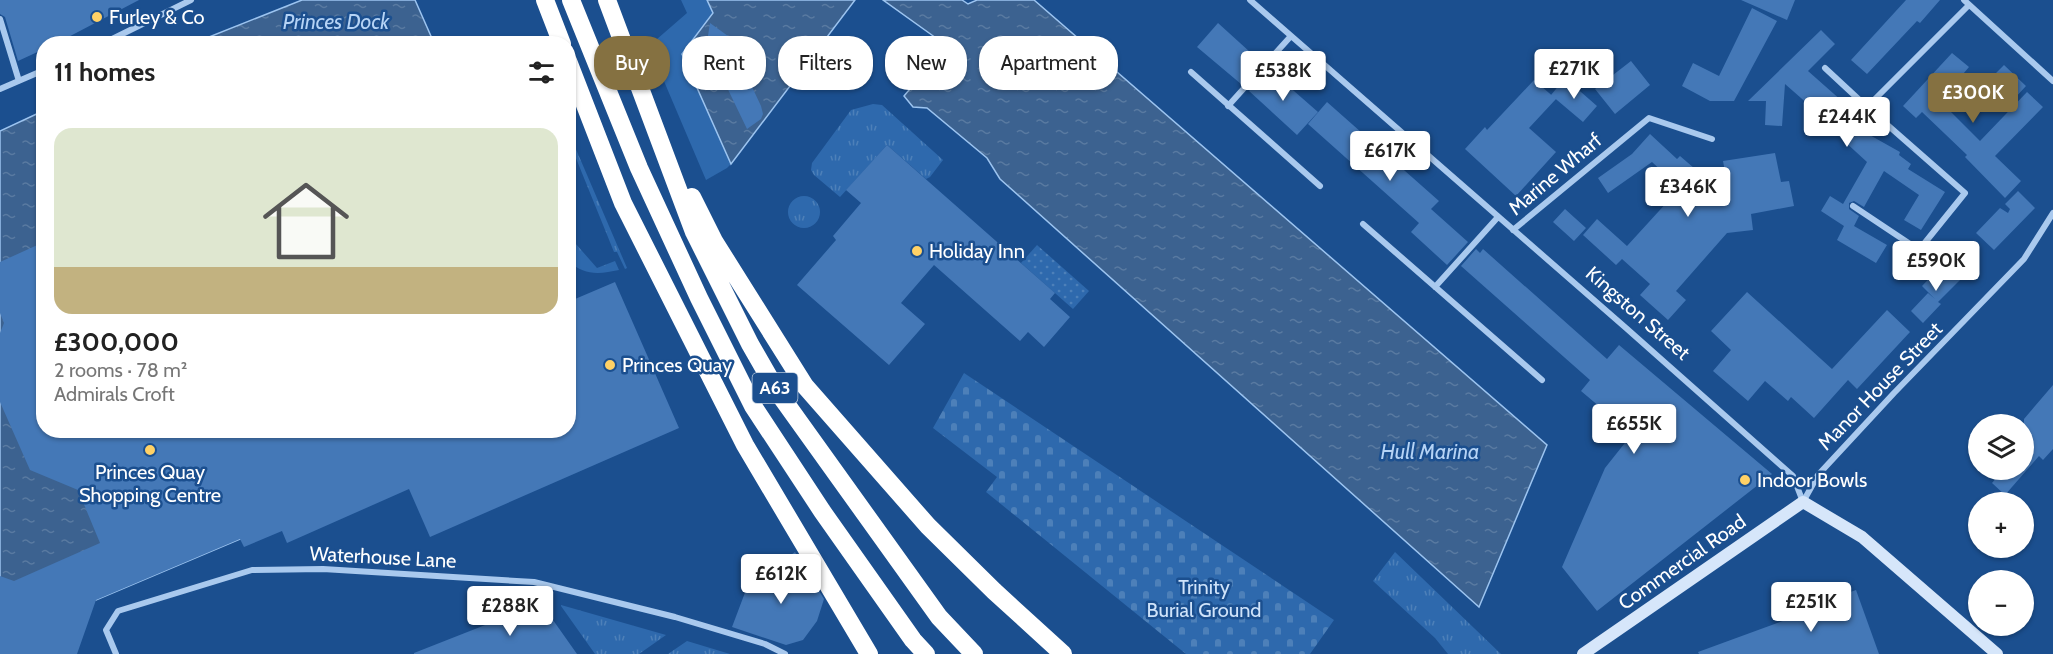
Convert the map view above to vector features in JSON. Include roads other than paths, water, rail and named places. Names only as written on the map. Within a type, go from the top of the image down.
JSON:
[{"type":"highway","points":[[545,0],[559,36]]},
{"type":"highway","name":"A63","points":[[571,0],[639,168],[699,298],[753,406],[822,511],[913,640],[926,654]]},
{"type":"highway","name":"A63","points":[[607,0],[621,36]]},
{"type":"highway","name":"A63","points":[[576,82],[623,203],[745,445],[869,654]]},
{"type":"highway","name":"A63","points":[[641,90],[694,232],[750,344],[777,391],[939,616],[974,654]]},
{"type":"highway","points":[[642,90],[714,241],[805,386],[928,526],[1063,654]]},
{"type":"street","points":[[118,36],[191,0]]},
{"type":"street","name":"Kingston Street","points":[[1250,0],[1792,476],[1803,502]]},
{"type":"street","points":[[1866,107],[1966,2],[2053,81]]},
{"type":"street","points":[[0,19],[19,81]]},
{"type":"street","points":[[1228,106],[1291,36]]},
{"type":"street","points":[[1825,68],[1965,193],[1919,250],[1853,206]]},
{"type":"street","points":[[1191,72],[1320,186]]},
{"type":"street","points":[[0,89],[36,74]]},
{"type":"street","name":"Marine Wharf","points":[[1513,230],[1649,118],[1712,139]]},
{"type":"street","name":"Manor House Street","points":[[1803,502],[1818,475],[2024,259],[2053,213]]},
{"type":"street","points":[[1435,287],[1498,217]]},
{"type":"street","points":[[1363,224],[1542,380]]},
{"type":"street","points":[[1803,502],[1862,537],[1997,654]]},
{"type":"street","name":"Commercial Road","points":[[1583,654],[1803,502]]},
{"type":"street","name":"Waterhouse Lane","points":[[116,654],[106,630],[118,611],[252,570],[323,569],[534,582],[675,617],[765,644],[785,654]]},
{"type":"water","name":"Princes Dock","points":[[302,0],[415,0],[431,36],[212,36]]},
{"type":"water","points":[[707,0],[855,0],[828,36],[778,36],[778,90],[787,90],[731,164],[698,90],[766,90],[766,36],[696,36],[713,13]]},
{"type":"water","name":"Hull Marina","points":[[883,0],[962,0],[968,4],[977,0],[1034,0],[1076,36],[979,36],[979,90],[1118,90],[1118,73],[1547,445],[1479,607],[1000,179],[987,158],[927,108],[913,107],[904,96],[909,90],[967,90],[967,36],[933,36]]},
{"type":"water","points":[[36,114],[36,438],[466,438],[240,539],[96,600],[0,581],[0,131]]},
{"type":"place","name":"Furley & Co","points":[[97,17]]},
{"type":"place","name":"Holiday Inn","points":[[917,251]]},
{"type":"place","name":"Princes Quay","points":[[610,365]]},
{"type":"place","name":"Princes Quay Shopping Centre","points":[[150,450]]},
{"type":"place","name":"Indoor Bowls","points":[[1745,480]]},
{"type":"park label","name":"Trinity Burial Ground","points":[[1204,598]]}]
